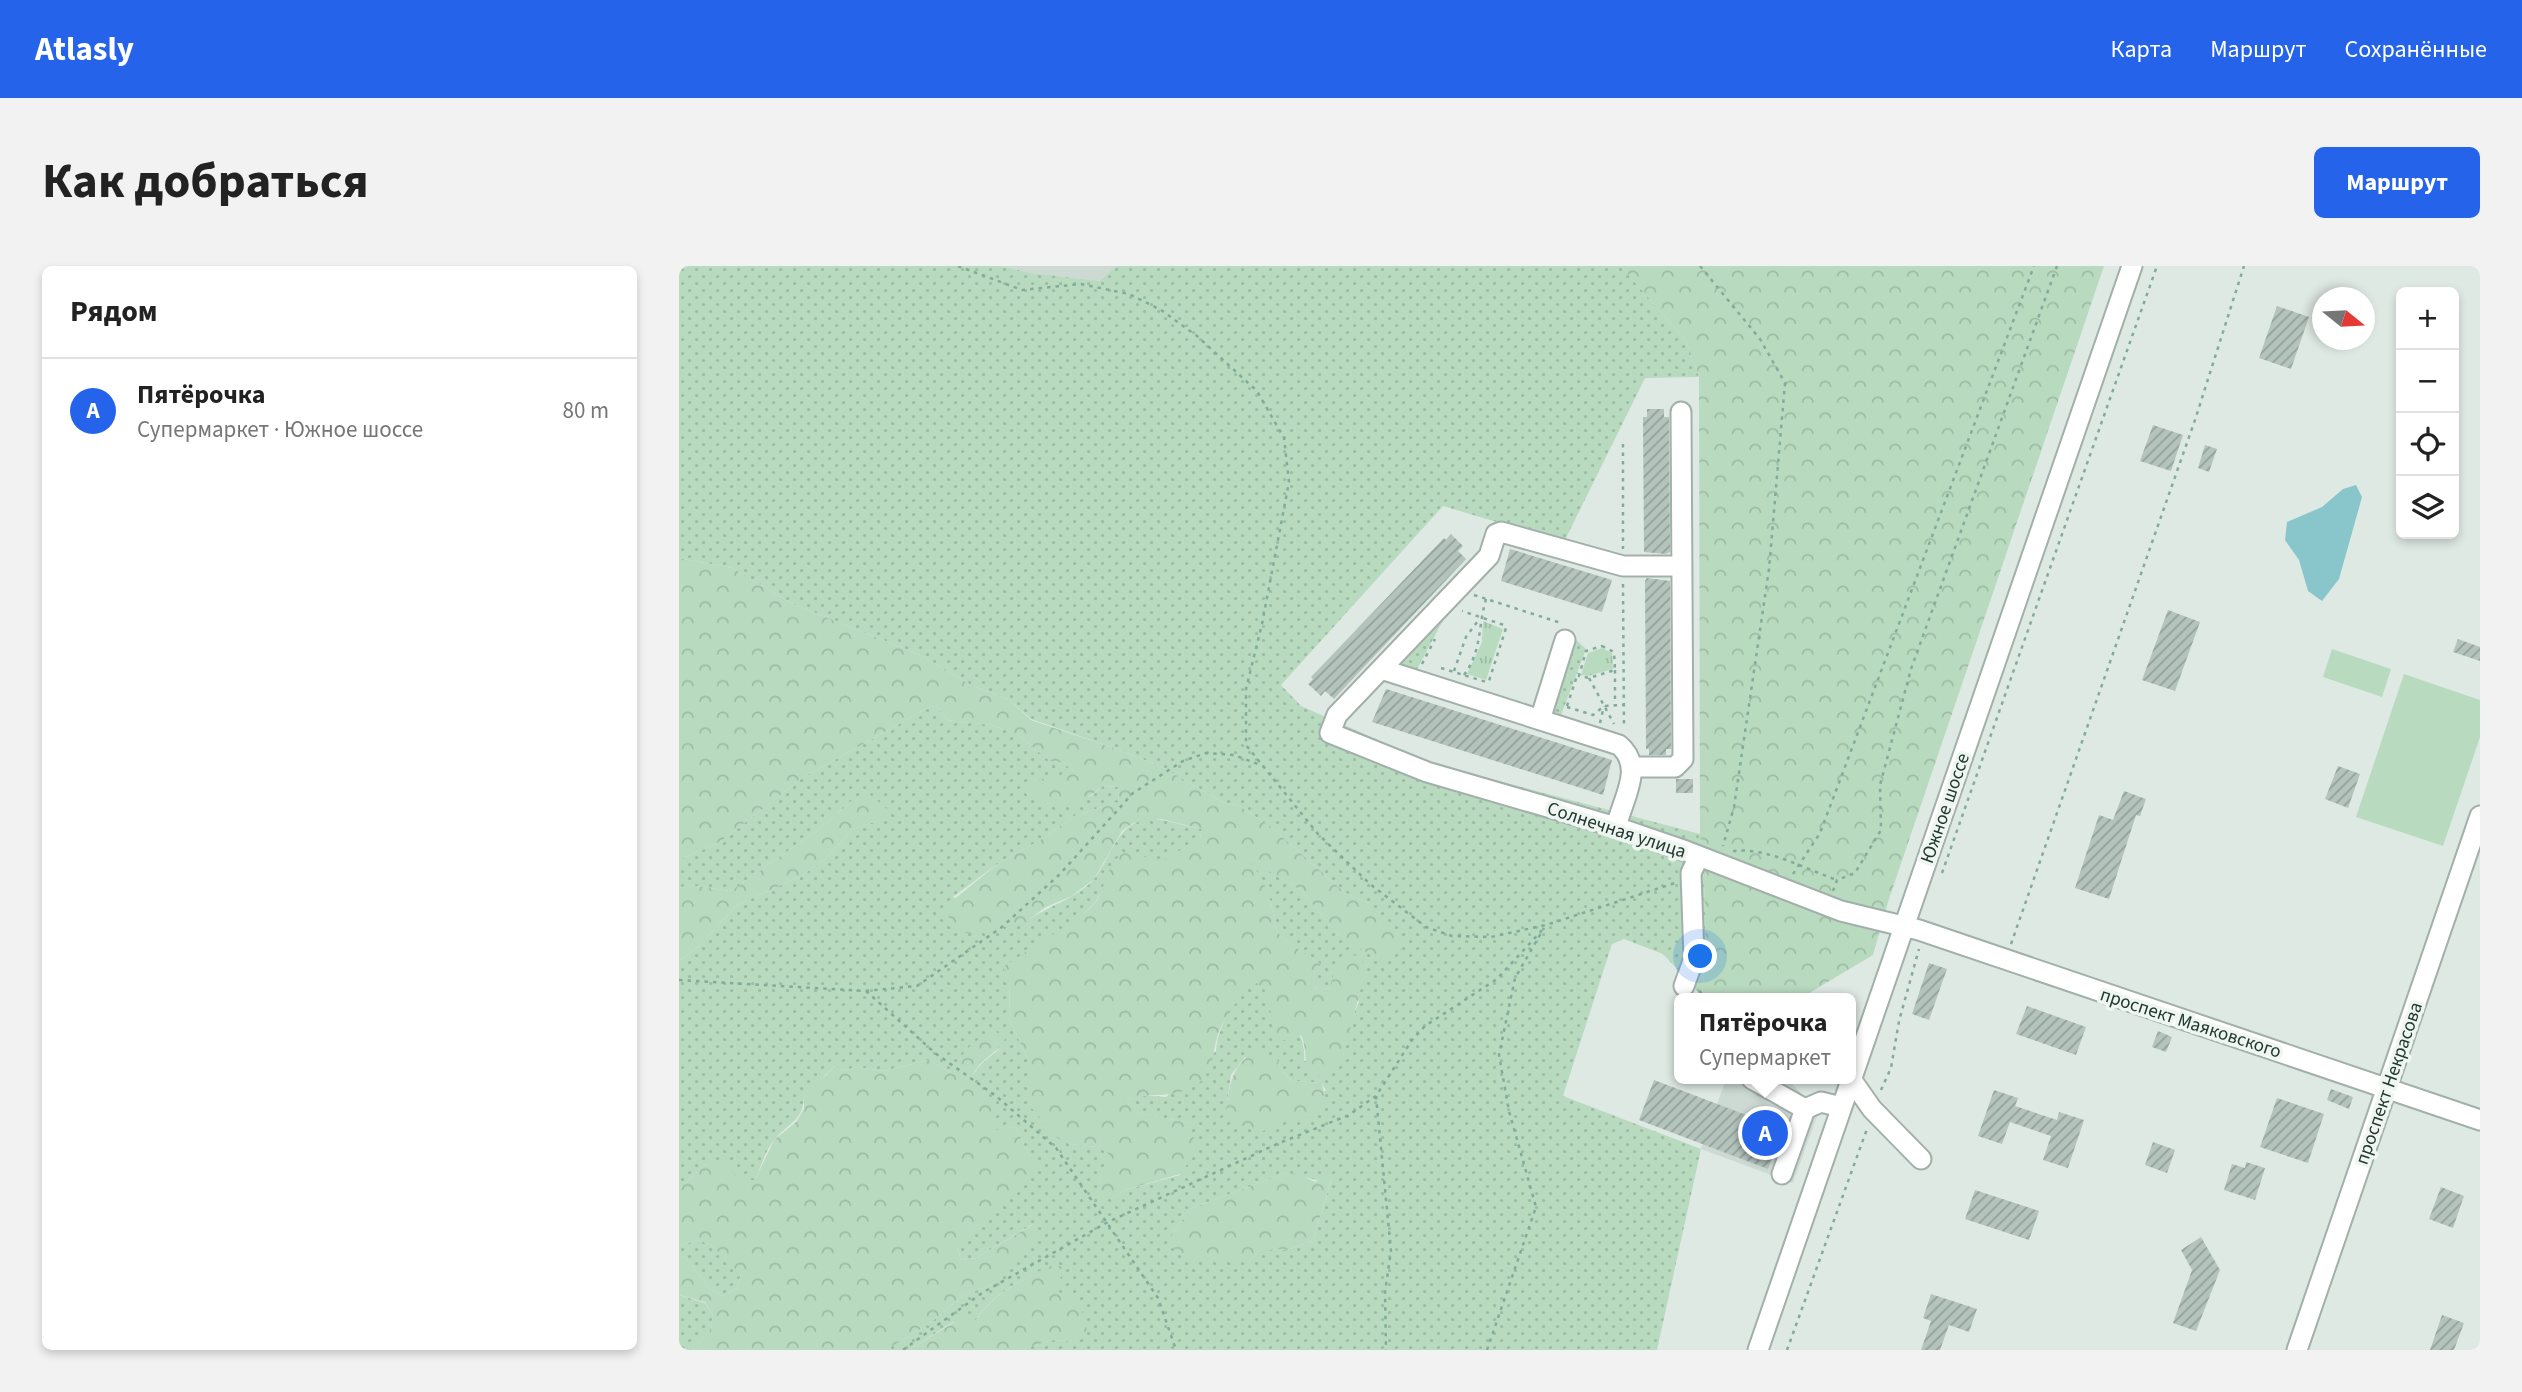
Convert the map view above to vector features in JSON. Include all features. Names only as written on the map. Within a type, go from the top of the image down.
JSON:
[{"type":"street","name":"Южное шоссе","points":[[1856,1066],[1911,928],[2132,266]]},
{"type":"street","points":[[1634,767],[1675,766],[1683,759],[1681,412]]},
{"type":"street","points":[[1616,827],[1634,767],[1624,745],[1381,669],[1489,556],[1496,534],[1501,532],[1623,566],[1682,566]]},
{"type":"street","points":[[1540,720],[1565,640]]},
{"type":"street","name":"Солнечная улица","points":[[1381,669],[1337,715],[1330,733],[1427,772],[1616,827],[1695,864],[1863,918],[1911,928]]},
{"type":"street","name":"проспект Некрасова","points":[[2297,1350],[2480,816]]},
{"type":"street","points":[[1684,986],[1694,958],[1695,864]]},
{"type":"street","name":"проспект Маяковского","points":[[1911,928],[2480,1120]]},
{"type":"street","points":[[1761,1084],[1805,1109]]},
{"type":"street","name":"Южное шоссе","points":[[1758,1350],[1849,1084]]},
{"type":"street","points":[[1854,1084],[1872,1109],[1921,1159]]},
{"type":"street","points":[[1782,1174],[1805,1109],[1821,1102],[1841,1107]]},
{"type":"path","points":[[958,266],[1022,290],[1081,285],[1129,294],[1161,310],[1197,336],[1257,391],[1284,438],[1289,482],[1244,705],[1245,744],[1258,764],[1318,834],[1370,884],[1426,927],[1452,936],[1491,937],[1546,925],[1670,887],[1695,864]]},
{"type":"path","points":[[1700,266],[1760,340],[1785,383],[1769,569],[1734,807],[1720,856]]},
{"type":"path","points":[[1798,866],[1820,832],[2034,266]]},
{"type":"path","points":[[1728,853],[1752,851],[1836,880],[1855,873],[1881,830],[1880,785],[1911,669],[2057,266]]},
{"type":"path","points":[[1938,881],[2157,266]]},
{"type":"path","points":[[2005,960],[2191,434],[2244,266]]},
{"type":"path","points":[[1622,444],[1624,745]]},
{"type":"path","points":[[1463,676],[1480,642],[1481,617],[1486,599]]},
{"type":"path","points":[[1441,668],[1489,681],[1506,628],[1504,625],[1459,611]]},
{"type":"path","points":[[1454,672],[1466,637],[1481,617]]},
{"type":"path","points":[[1560,726],[1586,651],[1602,646],[1613,650],[1623,649]]},
{"type":"path","points":[[1613,650],[1615,705]]},
{"type":"path","points":[[1579,672],[1583,679],[1615,670]]},
{"type":"path","points":[[1589,678],[1624,745]]},
{"type":"path","points":[[1566,706],[1593,715],[1604,706],[1624,705]]},
{"type":"path","points":[[679,980],[865,990],[917,986],[1002,927],[1060,874],[1133,793],[1183,761],[1206,753],[1234,755],[1258,764]]},
{"type":"path","points":[[1829,907],[1836,880]]},
{"type":"path","points":[[903,1350],[982,1293],[1108,1222],[1277,1144],[1349,1115],[1376,1096],[1412,1040],[1425,1026],[1497,979],[1546,925]]},
{"type":"path","points":[[1487,1350],[1536,1207],[1509,1111],[1500,1055],[1515,978],[1546,925]]},
{"type":"path","points":[[1787,1350],[1807,1287],[1862,1149],[1872,1109],[1891,1068],[1899,1021],[1919,950],[1911,928]]},
{"type":"path","points":[[865,990],[935,1053],[996,1096],[1056,1149],[1157,1298],[1176,1350]]},
{"type":"path","points":[[1376,1096],[1391,1251],[1385,1292],[1386,1350]]},
{"type":"shaded area","points":[[1001,266],[1116,266],[1100,281],[1031,273]]},
{"type":"shaded area","points":[[1724,1084],[1792,1084],[1819,1111],[1793,1183],[1701,1149]]},
{"type":"green space","points":[[679,266],[1001,266],[1031,273],[1100,281],[1116,266],[1621,266],[1686,341],[1699,377],[1645,378],[1564,542],[1443,506],[1281,685],[1301,706],[1430,763],[1700,834],[1705,915],[1702,993],[1699,993],[1663,954],[1624,939],[1612,944],[1563,1096],[1701,1149],[1657,1350],[1020,1350],[1051,1340],[1079,1342],[1055,1290],[1051,1266],[999,1295],[976,1320],[953,1322],[909,1350],[886,1350],[929,1324],[964,1295],[993,1284],[1033,1224],[976,1258],[961,1260],[957,1246],[977,1225],[1028,1154],[1016,1127],[987,1132],[972,1094],[971,1085],[978,1068],[1001,1048],[952,1073],[929,1060],[884,1071],[857,1067],[842,1071],[835,1066],[804,1095],[802,1110],[772,1143],[755,1180],[741,1180],[707,1163],[679,1189],[679,961],[698,947],[737,905],[801,876],[824,860],[853,829],[880,820],[855,798],[821,828],[731,891],[689,885],[679,888],[679,860],[720,842],[802,778],[935,704],[948,720],[991,725],[1017,734],[1050,761],[1064,763],[1075,773],[1033,781],[1026,794],[1040,797],[1051,805],[1091,796],[1103,786],[1118,787],[1119,802],[1076,815],[1039,841],[1000,862],[953,897],[1025,922],[1070,897],[1093,880],[1122,834],[1132,825],[1152,819],[1202,829],[1200,838],[1163,862],[1099,895],[1095,903],[1009,980],[1010,1021],[1029,1061],[1029,1105],[1069,1144],[1098,1147],[1110,1154],[1098,1181],[1113,1199],[1125,1190],[1180,1175],[1190,1123],[1133,1112],[1127,1100],[1140,1095],[1166,1097],[1216,1051],[1220,1032],[1229,1012],[1242,994],[1257,982],[1282,1008],[1296,1028],[1304,1050],[1304,1061],[1343,1056],[1349,1027],[1359,1001],[1330,988],[1316,990],[1313,976],[1320,964],[1285,940],[1276,930],[1271,902],[1242,854],[1302,891],[1339,936],[1369,904],[1344,892],[1271,827],[1238,805],[1224,803],[1164,768],[1031,719],[1009,700],[971,685],[923,656],[793,604],[733,568],[679,558]],"holes":[[[1245,1057],[1277,1059],[1282,1071],[1292,1081],[1322,1083],[1326,1091],[1226,1109],[1231,1075]],[[1286,1173],[1331,1181],[1313,1241],[1287,1250],[1173,1232],[1192,1208]]]},
{"type":"green space","points":[[1621,266],[2104,266],[1889,899],[1873,955],[1809,993],[1702,993],[1705,915],[1700,834],[1699,377],[1686,341]]},
{"type":"green space","points":[[679,558],[733,568],[793,604],[923,656],[971,685],[1009,700],[1031,720],[1164,768],[1224,803],[1238,805],[1271,827],[1344,892],[1369,904],[1398,935],[1401,950],[1389,959],[1364,951],[1339,936],[1302,891],[1244,856],[1261,876],[1271,902],[1276,930],[1285,940],[1321,964],[1313,976],[1316,990],[1330,988],[1337,959],[1349,953],[1362,959],[1365,973],[1343,1056],[1323,1076],[1309,1075],[1301,1035],[1287,1041],[1274,1037],[1268,993],[1257,983],[1239,999],[1223,1024],[1211,1065],[1203,1079],[1185,1091],[1127,1100],[1134,1112],[1190,1123],[1197,1152],[1180,1174],[1125,1190],[1113,1199],[1100,1195],[1098,1181],[1109,1154],[1098,1147],[1069,1144],[1057,1138],[1029,1105],[1029,1061],[1010,1021],[1009,980],[1003,967],[1091,908],[1100,895],[1112,865],[1123,853],[1131,850],[1153,859],[1167,858],[1200,838],[1202,829],[1161,819],[1133,823],[1122,831],[1094,879],[1072,896],[1046,907],[1025,922],[974,934],[960,932],[942,909],[1000,862],[1039,841],[1076,815],[1119,802],[1118,787],[1103,786],[1086,798],[1065,806],[1051,805],[1026,794],[1032,781],[1074,772],[1064,763],[1050,761],[1017,734],[991,725],[948,720],[935,704],[802,778],[720,842],[679,860]]},
{"type":"green space","points":[[1448,611],[1415,673],[1401,667],[1400,661]]},
{"type":"green space","points":[[1483,621],[1503,629],[1486,680],[1467,674],[1482,642]]},
{"type":"green space","points":[[1574,638],[1586,649],[1560,718],[1552,714],[1551,709]]},
{"type":"green space","points":[[1602,648],[1612,653],[1613,669],[1588,676],[1581,675],[1588,653]]},
{"type":"green space","points":[[2332,649],[2391,669],[2382,697],[2323,677]]},
{"type":"green space","points":[[2404,674],[2480,700],[2480,737],[2443,846],[2356,817]]},
{"type":"green space","points":[[869,794],[891,812],[880,820],[853,829],[824,860],[801,876],[737,905],[698,947],[679,961],[679,888],[689,885],[731,891],[821,828],[855,798]]},
{"type":"green space","points":[[994,1031],[1007,1036],[974,1072],[972,1089],[996,1106],[995,1120],[987,1131],[1016,1127],[1028,1154],[1037,1164],[1023,1188],[977,1225],[957,1247],[961,1260],[976,1258],[1034,1224],[1041,1234],[993,1284],[964,1295],[929,1324],[886,1350],[693,1350],[710,1330],[713,1315],[705,1302],[679,1295],[679,1258],[684,1256],[711,1290],[724,1296],[737,1288],[741,1274],[711,1245],[698,1240],[679,1246],[679,1189],[707,1163],[721,1160],[741,1180],[755,1180],[774,1140],[796,1122],[804,1109],[804,1095],[810,1082],[824,1077],[836,1065],[842,1071],[857,1067],[884,1071],[929,1060],[952,1073],[969,1048]]},
{"type":"green space","points":[[1258,1050],[1277,1059],[1282,1071],[1292,1081],[1322,1083],[1325,1098],[1307,1118],[1296,1121],[1282,1119],[1259,1134],[1234,1121],[1226,1110],[1234,1075],[1243,1061]]},
{"type":"green space","points":[[1286,1173],[1301,1175],[1315,1182],[1327,1174],[1331,1180],[1313,1241],[1287,1250],[1273,1249],[1249,1261],[1235,1262],[1193,1259],[1168,1245],[1173,1232],[1192,1208]]},
{"type":"green space","points":[[698,1240],[711,1245],[741,1273],[737,1288],[724,1296],[711,1290],[684,1256],[679,1258],[679,1246]]},
{"type":"green space","points":[[1050,1266],[1065,1266],[1056,1290],[1080,1304],[1087,1330],[1079,1342],[1051,1340],[1020,1350],[909,1350],[966,1315],[976,1320],[1000,1295]]},
{"type":"green space","points":[[679,1295],[705,1303],[713,1315],[710,1330],[693,1350],[679,1350]]},
{"type":"water","points":[[2356,485],[2362,497],[2339,579],[2322,601],[2308,591],[2299,560],[2285,540],[2287,522],[2322,507],[2343,489]]},
{"type":"building","points":[[2277,306],[2309,317],[2291,369],[2259,358]]},
{"type":"building","points":[[1647,409],[1664,409],[1664,417],[1669,417],[1670,552],[1666,554],[1644,552],[1643,417],[1647,417]]},
{"type":"building","points":[[2153,425],[2183,435],[2171,471],[2140,461]]},
{"type":"building","points":[[2205,445],[2217,449],[2209,472],[2198,468]]},
{"type":"building","points":[[1451,534],[1463,546],[1458,551],[1466,559],[1334,699],[1325,691],[1321,696],[1308,684],[1313,679],[1311,677],[1444,538],[1446,540]]},
{"type":"building","points":[[1510,549],[1612,580],[1602,612],[1501,581]]},
{"type":"building","points":[[1647,578],[1670,581],[1671,749],[1666,749],[1666,755],[1649,755],[1649,749],[1646,749]]},
{"type":"building","points":[[2168,610],[2200,622],[2175,691],[2142,680]]},
{"type":"building","points":[[2458,639],[2480,647],[2480,661],[2453,652]]},
{"type":"building","points":[[1386,689],[1612,760],[1603,795],[1372,722]]},
{"type":"building","points":[[2338,766],[2360,774],[2348,808],[2325,799]]},
{"type":"building","points":[[1676,779],[1693,779],[1693,793],[1676,793]]},
{"type":"building","points":[[2124,791],[2146,799],[2140,816],[2136,815],[2109,899],[2075,888],[2099,815],[2113,820]]},
{"type":"building","points":[[1929,963],[1947,969],[1929,1020],[1912,1014]]},
{"type":"building","points":[[2027,1006],[2086,1027],[2076,1055],[2016,1034]]},
{"type":"building","points":[[2158,1031],[2172,1037],[2166,1052],[2152,1047]]},
{"type":"building","points":[[1654,1080],[1783,1129],[1768,1169],[1639,1120]]},
{"type":"building","points":[[2331,1089],[2353,1097],[2349,1109],[2327,1100]]},
{"type":"building","points":[[1994,1090],[2018,1098],[2015,1106],[2057,1120],[2059,1112],[2084,1120],[2068,1168],[2043,1160],[2051,1136],[2010,1122],[2002,1144],[1978,1136]]},
{"type":"building","points":[[2277,1098],[2324,1114],[2308,1163],[2260,1147]]},
{"type":"building","points":[[2153,1142],[2175,1150],[2167,1173],[2145,1165]]},
{"type":"building","points":[[2246,1162],[2265,1168],[2255,1200],[2224,1190],[2232,1164],[2245,1168]]},
{"type":"building","points":[[2441,1187],[2464,1196],[2453,1228],[2429,1219]]},
{"type":"building","points":[[1975,1190],[2039,1211],[2029,1240],[1965,1219]]},
{"type":"building","points":[[2201,1237],[2220,1270],[2196,1331],[2173,1323],[2192,1270],[2181,1250]]},
{"type":"building","points":[[1931,1294],[1977,1309],[1969,1332],[1949,1325],[1940,1350],[1921,1350],[1931,1321],[1923,1318]]},
{"type":"building","points":[[2442,1315],[2464,1323],[2454,1350],[2430,1350]]},
{"type":"place","name":"Пятёрочка","points":[[1765,1133]]}]
